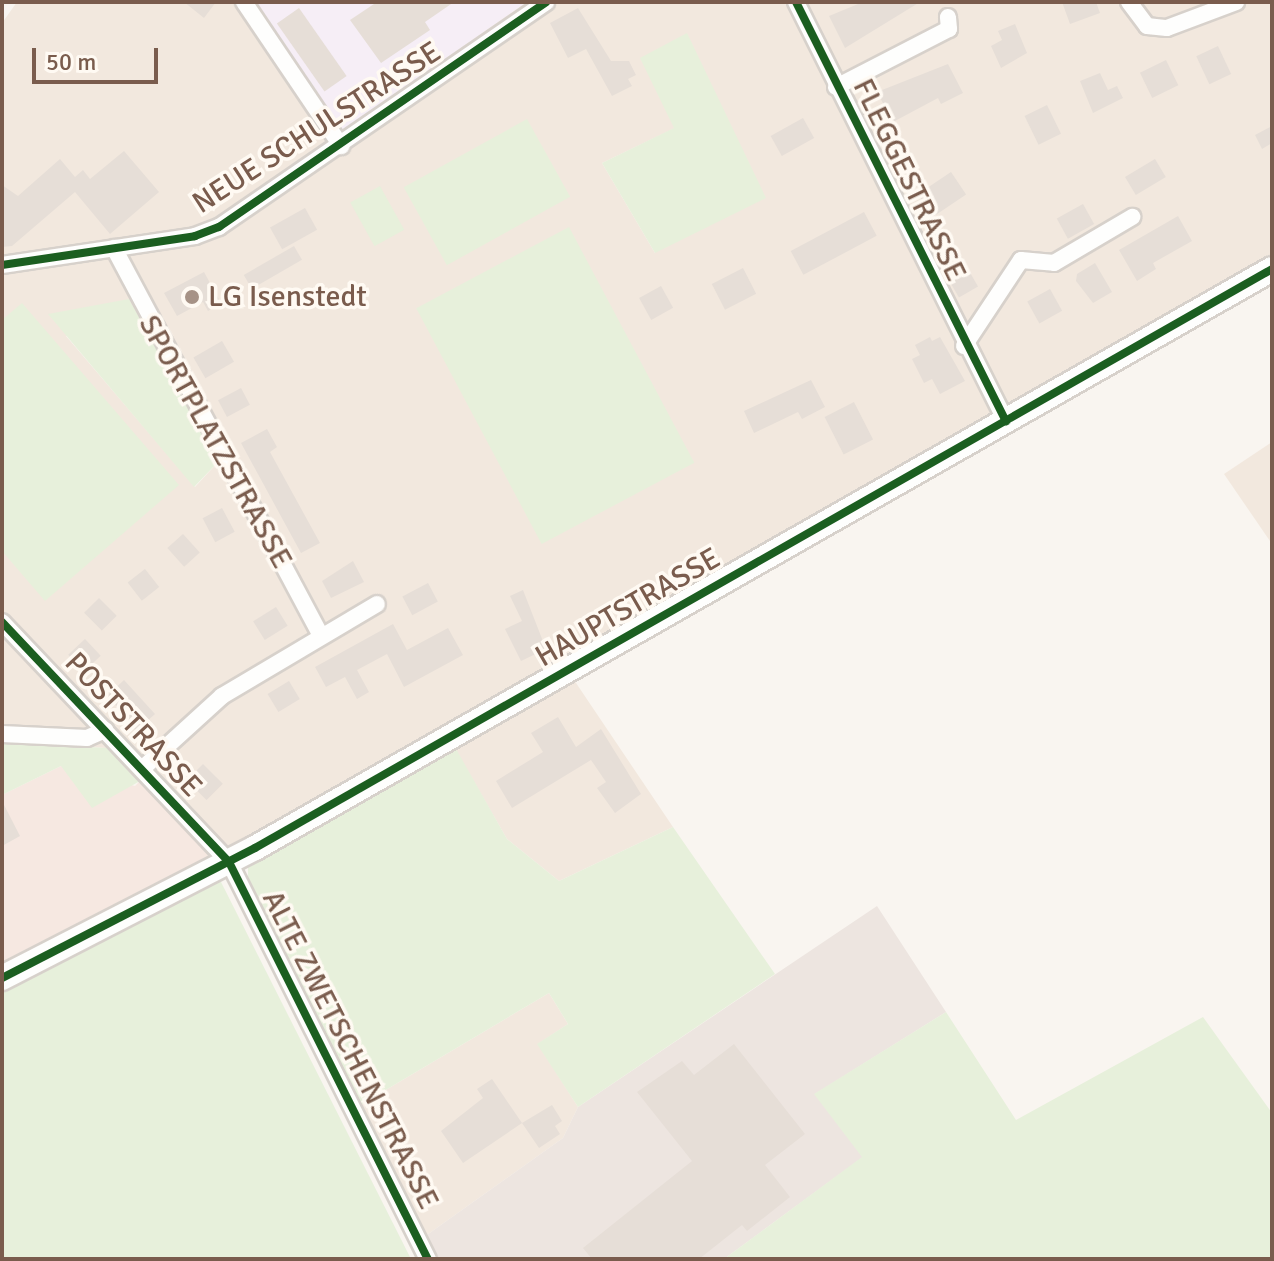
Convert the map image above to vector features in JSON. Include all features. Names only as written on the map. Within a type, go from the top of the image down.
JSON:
[{"type":"main road","name":"HAUPTSTRASSE","points":[[2,978],[229,862],[1272,269]]},
{"type":"street","points":[[244,2],[341,146]]},
{"type":"street","name":"NEUE SCHULSTRASSE","points":[[2,265],[195,236],[219,227],[341,146],[546,2]]},
{"type":"street","name":"FLEGGESTRASSE","points":[[796,2],[964,346],[1006,421]]},
{"type":"street","points":[[1129,2],[1147,26],[1167,28],[1236,2]]},
{"type":"street","name":"FLEGGESTRASSE","points":[[836,87],[949,29],[948,17]]},
{"type":"street","name":"FLEGGESTRASSE","points":[[964,346],[1021,260],[1054,263],[1132,217]]},
{"type":"street","name":"SPORTPLATZSTRASSE","points":[[114,248],[320,634]]},
{"type":"street","points":[[143,768],[222,696],[320,634],[377,604]]},
{"type":"street","name":"POSTSTRASSE","points":[[2,622],[229,862]]},
{"type":"street","points":[[2,734],[87,738],[105,730]]},
{"type":"street","name":"ALTE ZWETSCHENSTRASSE","points":[[229,862],[428,1259]]},
{"type":"shaded area","points":[[17,2],[1272,2],[1272,282],[574,680],[673,827],[559,881],[507,839],[454,747],[248,865],[214,857],[107,748],[2,742],[2,23]],"holes":[[[675,128],[655,253],[602,163]],[[132,305],[219,461],[195,487],[66,336]]]},
{"type":"shaded area","points":[[252,2],[527,2],[341,131]]},
{"type":"shaded area","points":[[1272,442],[1272,544],[1224,474]]},
{"type":"shaded area","points":[[61,766],[135,786],[140,781],[214,857],[2,967],[2,795]]},
{"type":"shaded area","points":[[877,906],[946,1012],[815,1094],[863,1157],[724,1259],[435,1259],[424,1237],[563,1138],[578,1107]]},
{"type":"shaded area","points":[[549,993],[568,1024],[538,1044],[578,1107],[563,1138],[424,1237],[357,1107]]},
{"type":"green space","points":[[687,33],[766,198],[655,253],[602,163],[674,128],[640,58]]},
{"type":"green space","points":[[527,119],[570,197],[447,265],[404,187]]},
{"type":"green space","points":[[380,186],[404,230],[375,246],[350,202]]},
{"type":"green space","points":[[569,227],[694,463],[542,544],[416,308]]},
{"type":"green space","points":[[129,299],[219,461],[194,487],[48,314]]},
{"type":"green space","points":[[22,303],[179,485],[45,601],[2,551],[2,320]]},
{"type":"green space","points":[[2,742],[107,748],[140,781],[92,808],[61,766],[2,795]]},
{"type":"green space","points":[[455,747],[507,839],[559,881],[673,827],[775,974],[578,1107],[537,1044],[568,1024],[549,993],[357,1107],[248,885],[248,865]]},
{"type":"green space","points":[[220,880],[411,1259],[2,1259],[2,992]]},
{"type":"green space","points":[[946,1012],[1016,1120],[1203,1017],[1272,1113],[1272,1259],[724,1259],[862,1157],[814,1094]]},
{"type":"building","points":[[184,2],[216,2],[204,18]]},
{"type":"building","points":[[377,2],[454,2],[425,22],[430,30],[381,63],[350,20]]},
{"type":"building","points":[[863,2],[920,2],[845,48],[829,16]]},
{"type":"building","points":[[1062,2],[1096,2],[1100,13],[1070,24]]},
{"type":"building","points":[[299,8],[347,76],[324,91],[277,23]]},
{"type":"building","points":[[578,8],[611,61],[629,61],[636,75],[628,79],[632,86],[612,96],[586,49],[568,58],[550,23]]},
{"type":"building","points":[[1015,24],[1027,53],[1001,68],[991,46],[1002,40],[998,31]]},
{"type":"building","points":[[1218,46],[1231,74],[1209,84],[1196,56]]},
{"type":"building","points":[[1166,60],[1178,85],[1152,98],[1140,73]]},
{"type":"building","points":[[948,64],[963,93],[941,104],[938,98],[893,122],[877,92]]},
{"type":"building","points":[[1100,73],[1108,90],[1117,86],[1123,98],[1093,113],[1080,81]]},
{"type":"building","points":[[1047,105],[1061,134],[1039,145],[1025,116]]},
{"type":"building","points":[[803,118],[814,138],[782,156],[771,136]]},
{"type":"building","points":[[1272,126],[1272,143],[1262,149],[1255,135]]},
{"type":"building","points":[[124,151],[159,192],[110,234],[75,192],[12,246],[2,247],[2,185],[18,196],[60,159],[75,177],[83,170],[90,179]]},
{"type":"building","points":[[1155,159],[1166,177],[1136,195],[1125,177]]},
{"type":"building","points":[[951,172],[966,194],[933,217],[918,194]]},
{"type":"building","points":[[1083,204],[1094,224],[1068,239],[1057,219]]},
{"type":"building","points":[[305,208],[317,230],[282,249],[270,227]]},
{"type":"building","points":[[864,212],[877,236],[803,275],[791,251]]},
{"type":"building","points":[[1178,216],[1192,241],[1153,263],[1156,269],[1137,281],[1119,250]]},
{"type":"building","points":[[294,246],[302,260],[252,289],[244,275]]},
{"type":"building","points":[[961,257],[978,286],[959,297],[942,268]]},
{"type":"building","points":[[1095,263],[1112,292],[1093,303],[1076,281],[1077,274]]},
{"type":"building","points":[[743,268],[756,294],[725,310],[712,284]]},
{"type":"building","name":"LG Isenstedt","points":[[204,272],[221,303],[208,311],[203,302],[177,316],[164,293]]},
{"type":"building","points":[[661,286],[673,308],[651,320],[639,298]]},
{"type":"building","points":[[1050,289],[1062,311],[1039,323],[1027,302]]},
{"type":"building","points":[[930,337],[932,341],[940,337],[965,381],[940,394],[932,379],[924,383],[912,359],[920,355],[915,345]]},
{"type":"building","points":[[222,341],[234,362],[205,378],[193,358]]},
{"type":"building","points":[[811,380],[825,407],[802,419],[798,412],[754,433],[744,411]]},
{"type":"building","points":[[241,388],[250,405],[227,417],[218,400]]},
{"type":"building","points":[[854,402],[873,439],[844,454],[825,417]]},
{"type":"building","points":[[267,429],[277,447],[270,452],[320,543],[301,553],[241,443]]},
{"type":"building","points":[[222,508],[235,532],[215,542],[203,518]]},
{"type":"building","points":[[183,534],[200,553],[184,567],[167,548]]},
{"type":"building","points":[[353,561],[364,582],[331,598],[322,581]]},
{"type":"building","points":[[145,569],[159,587],[142,601],[128,583]]},
{"type":"building","points":[[428,583],[438,602],[412,615],[402,597]]},
{"type":"building","points":[[523,590],[546,649],[521,661],[505,629],[522,621],[510,596]]},
{"type":"building","points":[[99,598],[117,616],[102,631],[84,613]]},
{"type":"building","points":[[276,607],[288,626],[265,640],[253,621]]},
{"type":"building","points":[[393,624],[407,650],[448,628],[463,655],[404,687],[387,654],[357,670],[369,692],[357,699],[345,677],[326,687],[315,667]]},
{"type":"building","points":[[85,639],[101,656],[84,672],[68,655]]},
{"type":"building","points":[[124,680],[155,714],[136,731],[108,695]]},
{"type":"building","points":[[289,681],[300,699],[278,712],[268,694]]},
{"type":"building","points":[[558,717],[576,747],[601,729],[641,794],[615,813],[597,788],[606,782],[591,760],[512,808],[496,781],[543,752],[531,733]]},
{"type":"building","points":[[203,764],[223,784],[207,800],[187,780]]},
{"type":"building","points":[[2,801],[20,836],[2,846]]},
{"type":"building","points":[[734,1044],[805,1134],[765,1165],[790,1197],[747,1231],[742,1225],[699,1259],[592,1259],[583,1248],[692,1161],[637,1092],[682,1061],[694,1075]]},
{"type":"building","points":[[492,1079],[522,1123],[463,1163],[441,1131],[483,1098],[477,1089]]},
{"type":"building","points":[[552,1105],[562,1121],[555,1126],[560,1134],[539,1148],[522,1123]]},
{"type":"cycle path","points":[[2,265],[195,236],[219,227],[546,2]]},
{"type":"cycle path","points":[[796,2],[1006,421]]},
{"type":"cycle path","points":[[2,978],[255,848],[1272,269]]},
{"type":"cycle path","points":[[2,622],[229,862],[428,1259]]},
{"type":"place","name":"LG Isenstedt","points":[[192,297]]}]
